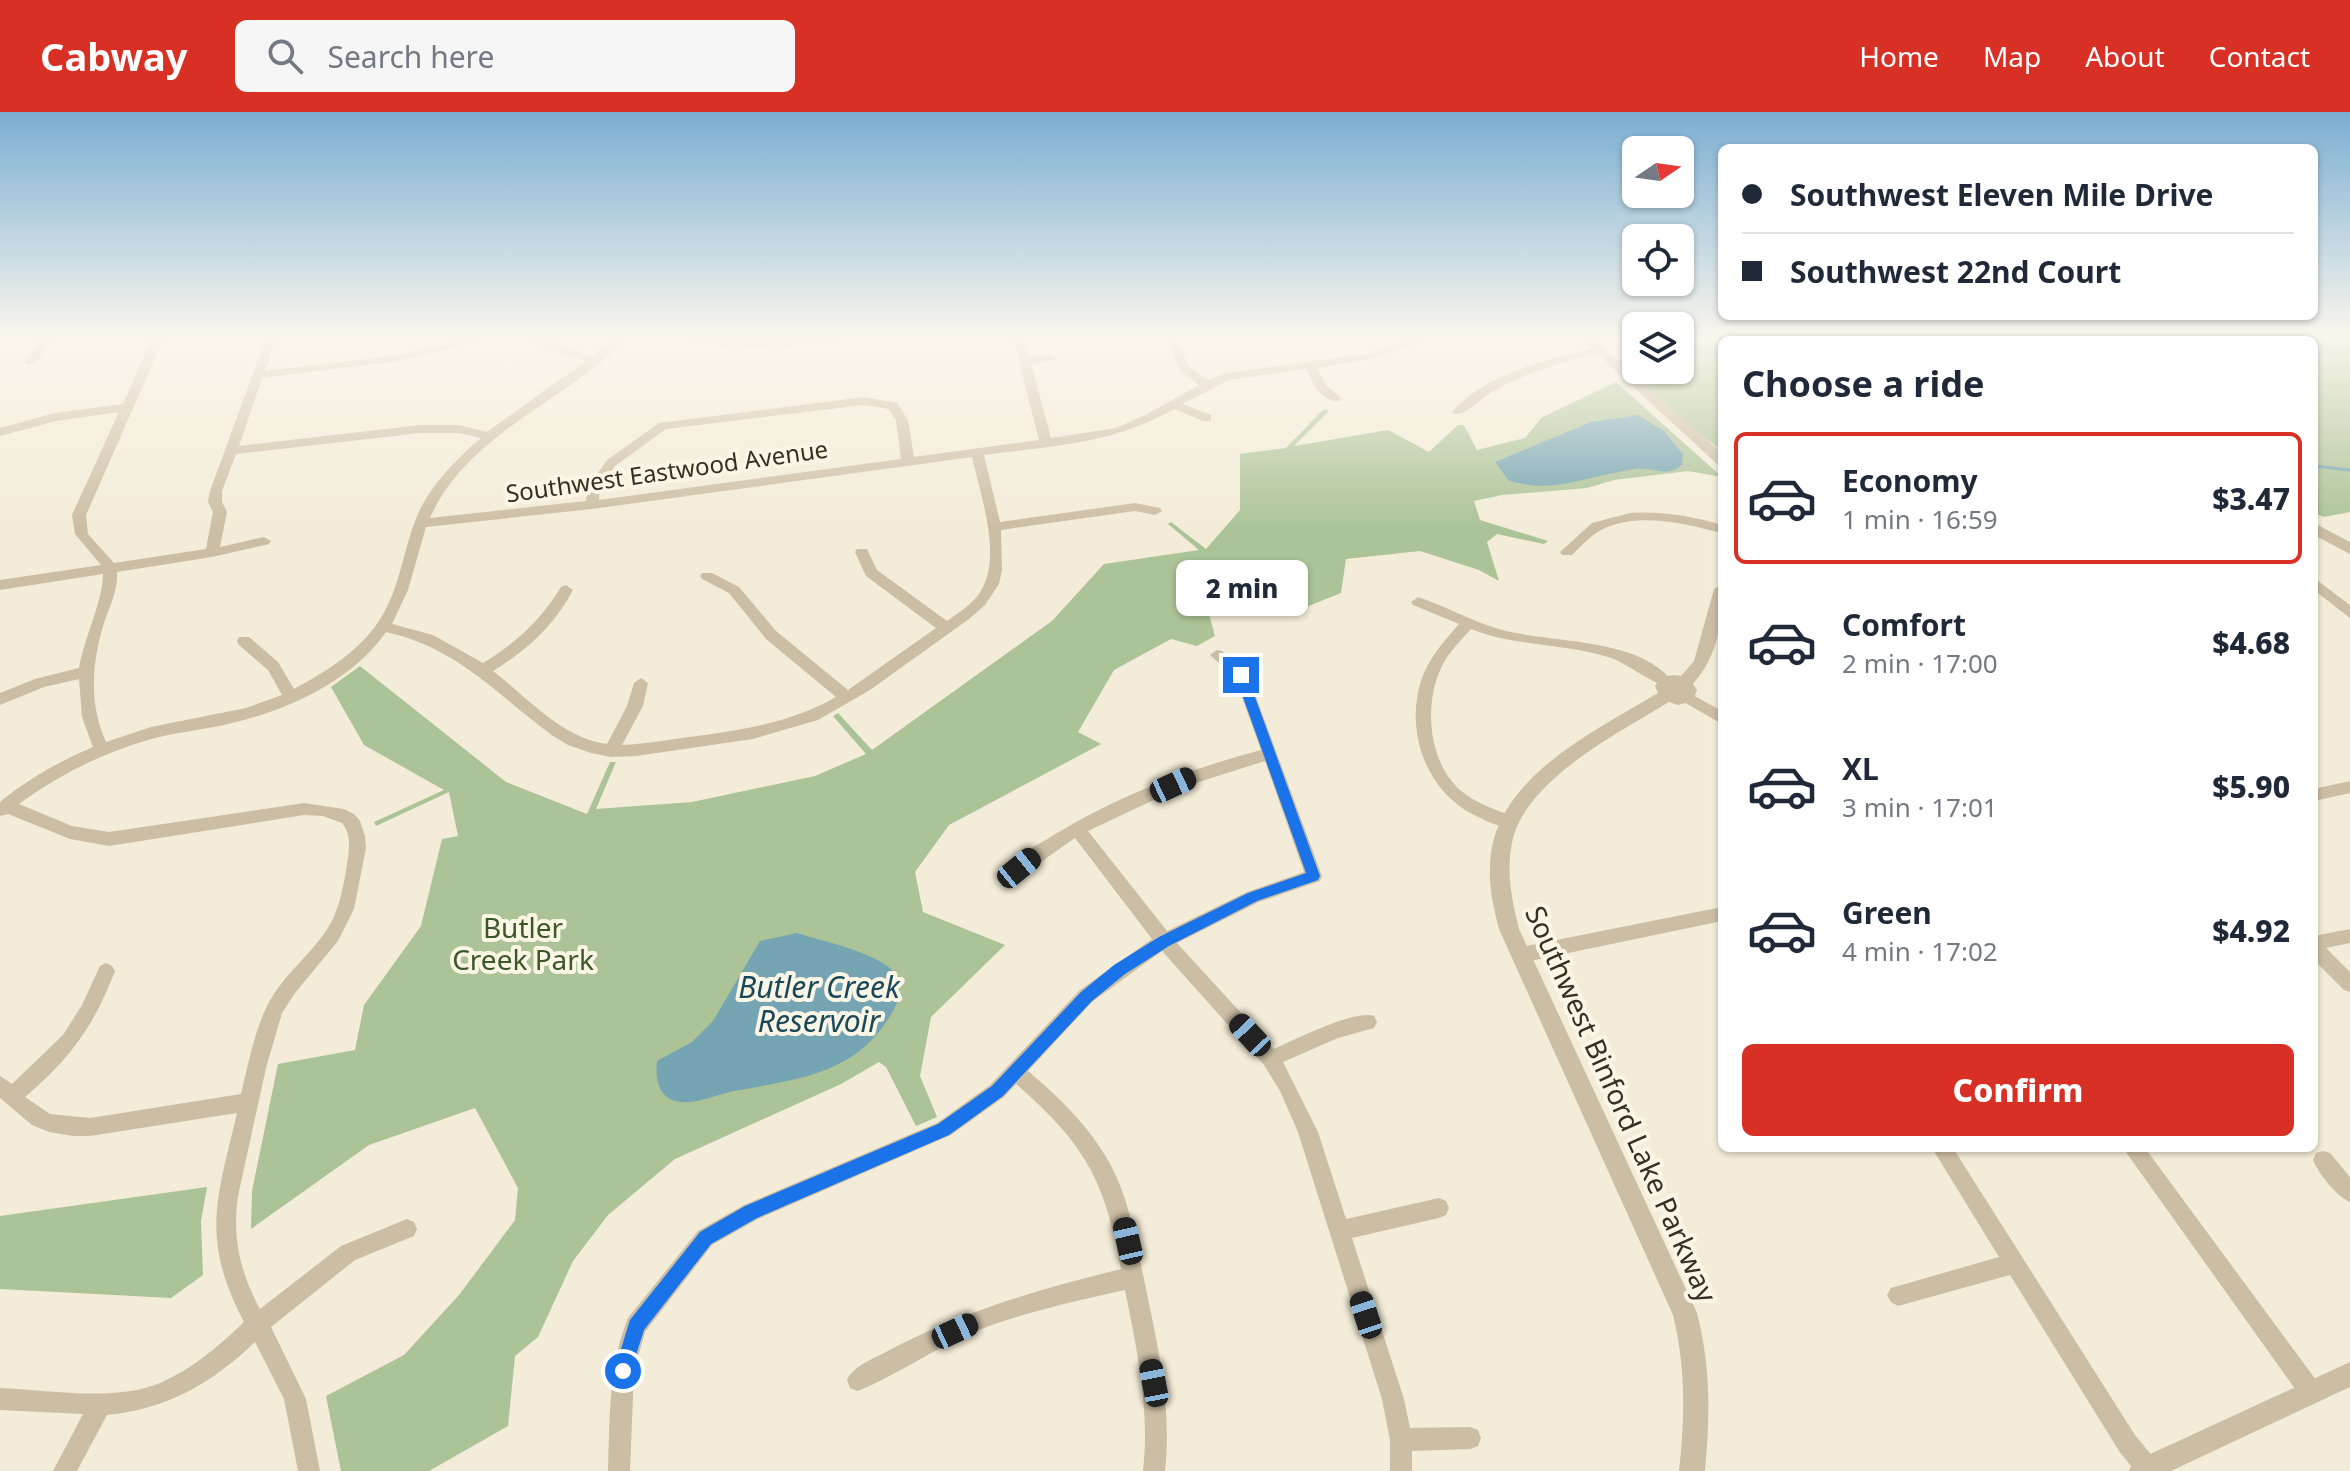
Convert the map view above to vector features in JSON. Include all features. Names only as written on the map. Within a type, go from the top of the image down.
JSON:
[{"type":"street","points":[[102,749],[89,713],[84,672],[107,595],[110,570],[101,554],[86,543],[81,534],[79,515],[130,401]]},
{"type":"street","points":[[212,553],[220,512],[215,502],[216,491],[250,401]]},
{"type":"street","points":[[3,808],[44,779],[102,749],[176,727],[247,714],[290,696],[353,659],[384,627],[402,594],[420,523],[452,474],[487,436],[536,401]]},
{"type":"street","points":[[592,505],[594,487],[611,463],[661,421],[860,401]]},
{"type":"street","points":[[866,401],[893,406],[900,412],[908,462]]},
{"type":"street","points":[[893,406],[901,401]]},
{"type":"street","points":[[1035,401],[1046,443]]},
{"type":"street","name":"Southwest Eastwood Avenue","points":[[420,523],[592,505],[1046,443],[1129,429],[1180,401]]},
{"type":"street","points":[[1458,411],[1468,401]]},
{"type":"street","points":[[1654,401],[1718,457]]},
{"type":"street","points":[[1175,405],[1207,418]]},
{"type":"street","points":[[0,432],[55,417],[127,407]]},
{"type":"street","points":[[233,450],[420,429],[458,429],[487,436]]},
{"type":"street","points":[[384,627],[432,638],[456,650],[564,737],[611,751],[645,749],[796,723],[846,697],[946,628],[972,609],[991,587],[996,567],[993,527],[977,452]]},
{"type":"street","points":[[993,527],[1135,507],[1155,511]]},
{"type":"street","points":[[1567,552],[1590,531],[1617,520],[1676,518],[1718,528]]},
{"type":"street","points":[[2318,530],[2350,549]]},
{"type":"street","points":[[0,585],[110,570],[264,541]]},
{"type":"street","points":[[862,552],[871,573],[946,628]]},
{"type":"street","points":[[707,576],[734,590],[771,635],[846,697]]},
{"type":"street","points":[[2318,586],[2350,613]]},
{"type":"street","points":[[482,671],[537,633],[553,615],[566,590]]},
{"type":"street","points":[[1418,602],[1505,636],[1610,652],[1636,662],[1718,715]]},
{"type":"street","name":"Southwest Binford Lake Parkway","points":[[1692,1471],[1699,1403],[1696,1362],[1685,1313],[1521,955],[1504,913],[1499,874],[1502,842],[1509,822],[1528,790],[1547,772],[1676,689],[1702,663],[1717,620]]},
{"type":"street","points":[[1468,623],[1440,657],[1428,680],[1424,696],[1426,733],[1441,777],[1450,790],[1473,807],[1509,822]]},
{"type":"street","points":[[244,641],[273,666],[290,696]]},
{"type":"street","points":[[619,1471],[623,1371],[636,1326],[705,1238],[751,1212],[933,1135],[973,1111],[1017,1073],[1102,982],[1164,941],[1253,897],[1314,876],[1241,675],[1217,655]]},
{"type":"street","points":[[0,699],[52,679],[84,672]]},
{"type":"street","points":[[611,751],[635,706],[641,683]]},
{"type":"street","points":[[1019,868],[1050,842],[1197,774],[1270,754]]},
{"type":"street","points":[[2318,794],[2350,787]]},
{"type":"street","points":[[3,808],[70,832],[109,839],[320,809],[348,820],[358,832],[359,847],[343,917],[332,936],[288,985],[269,1021],[231,1184],[225,1228],[231,1267],[295,1399],[309,1471]]},
{"type":"street","points":[[1077,829],[1164,941],[1271,1059],[1308,1132],[1393,1399],[1401,1440],[1401,1471]]},
{"type":"street","points":[[1521,955],[1718,915]]},
{"type":"street","points":[[2318,945],[2350,936]]},
{"type":"street","points":[[2318,950],[2350,984]]},
{"type":"street","points":[[106,971],[81,1028],[57,1059],[6,1090],[28,1114],[68,1127],[90,1127],[249,1102]]},
{"type":"street","points":[[1271,1059],[1335,1031],[1368,1022]]},
{"type":"street","points":[[1017,1073],[1073,1126],[1103,1170],[1123,1223],[1158,1408],[1154,1471]]},
{"type":"street","points":[[1945,1152],[2147,1470],[2350,1374]]},
{"type":"street","points":[[2136,1152],[2311,1392]]},
{"type":"street","points":[[2323,1160],[2350,1192]]},
{"type":"street","points":[[1339,1231],[1439,1208]]},
{"type":"street","points":[[0,1399],[101,1404],[135,1401],[164,1393],[220,1360],[257,1325],[348,1253],[407,1229]]},
{"type":"street","points":[[1898,1295],[2015,1263]]},
{"type":"street","points":[[858,1380],[983,1318],[1025,1304],[1133,1277]]},
{"type":"street","points":[[64,1471],[101,1404]]},
{"type":"street","points":[[1401,1440],[1470,1438]]},
{"type":"green space","name":"Butler Creek Park","points":[[1576,401],[1638,401],[1718,476],[1688,471],[1614,480],[1587,488],[1502,495],[1474,501],[1480,520],[1548,541],[1544,544],[1497,534],[1487,542],[1499,581],[1479,570],[1420,551],[1346,559],[1341,593],[1301,609],[1298,583],[1209,614],[1215,636],[1197,646],[1171,639],[1114,670],[1078,732],[1101,744],[949,825],[915,872],[923,912],[1005,945],[931,1017],[920,1076],[937,1117],[916,1126],[886,1067],[879,1062],[841,1084],[675,1159],[608,1215],[573,1261],[538,1337],[515,1356],[508,1426],[429,1471],[341,1471],[326,1396],[404,1355],[459,1295],[515,1220],[518,1188],[475,1108],[369,1145],[251,1229],[252,1191],[278,1064],[355,1050],[364,1005],[421,926],[442,839],[458,836],[449,792],[376,826],[374,822],[444,790],[364,745],[331,687],[360,666],[506,782],[587,814],[610,762],[616,762],[596,809],[692,802],[815,776],[866,754],[833,716],[838,713],[872,750],[1052,621],[1104,564],[1199,550],[1168,524],[1171,522],[1206,549],[1240,510],[1240,454],[1286,448],[1324,409],[1329,411],[1294,446],[1388,430],[1429,452],[1458,425],[1464,425],[1477,450],[1525,438],[1541,418]]},
{"type":"green space","points":[[1659,401],[1718,401],[1718,448]]},
{"type":"green space","points":[[2318,401],[2350,401],[2350,512],[2324,517],[2318,515]]},
{"type":"green space","points":[[207,1187],[201,1221],[203,1275],[171,1298],[0,1289],[0,1216]]},
{"type":"water","points":[[1638,415],[1664,431],[1683,454],[1682,465],[1664,472],[1634,469],[1541,486],[1509,481],[1495,462],[1591,422]]},
{"type":"water","name":"Butler Creek Reservoir","points":[[797,933],[861,952],[892,970],[898,979],[899,994],[894,1009],[880,1031],[864,1048],[846,1060],[804,1077],[694,1102],[667,1097],[658,1081],[657,1061],[692,1042],[713,1021],[760,941]]},
{"type":"waterway","points":[[2318,466],[2350,470]]},
{"type":"route","points":[[623,1371],[636,1326],[705,1238],[751,1212],[944,1129],[973,1111],[1017,1073],[1102,982],[1164,941],[1280,885],[1314,876],[1241,675]]}]
